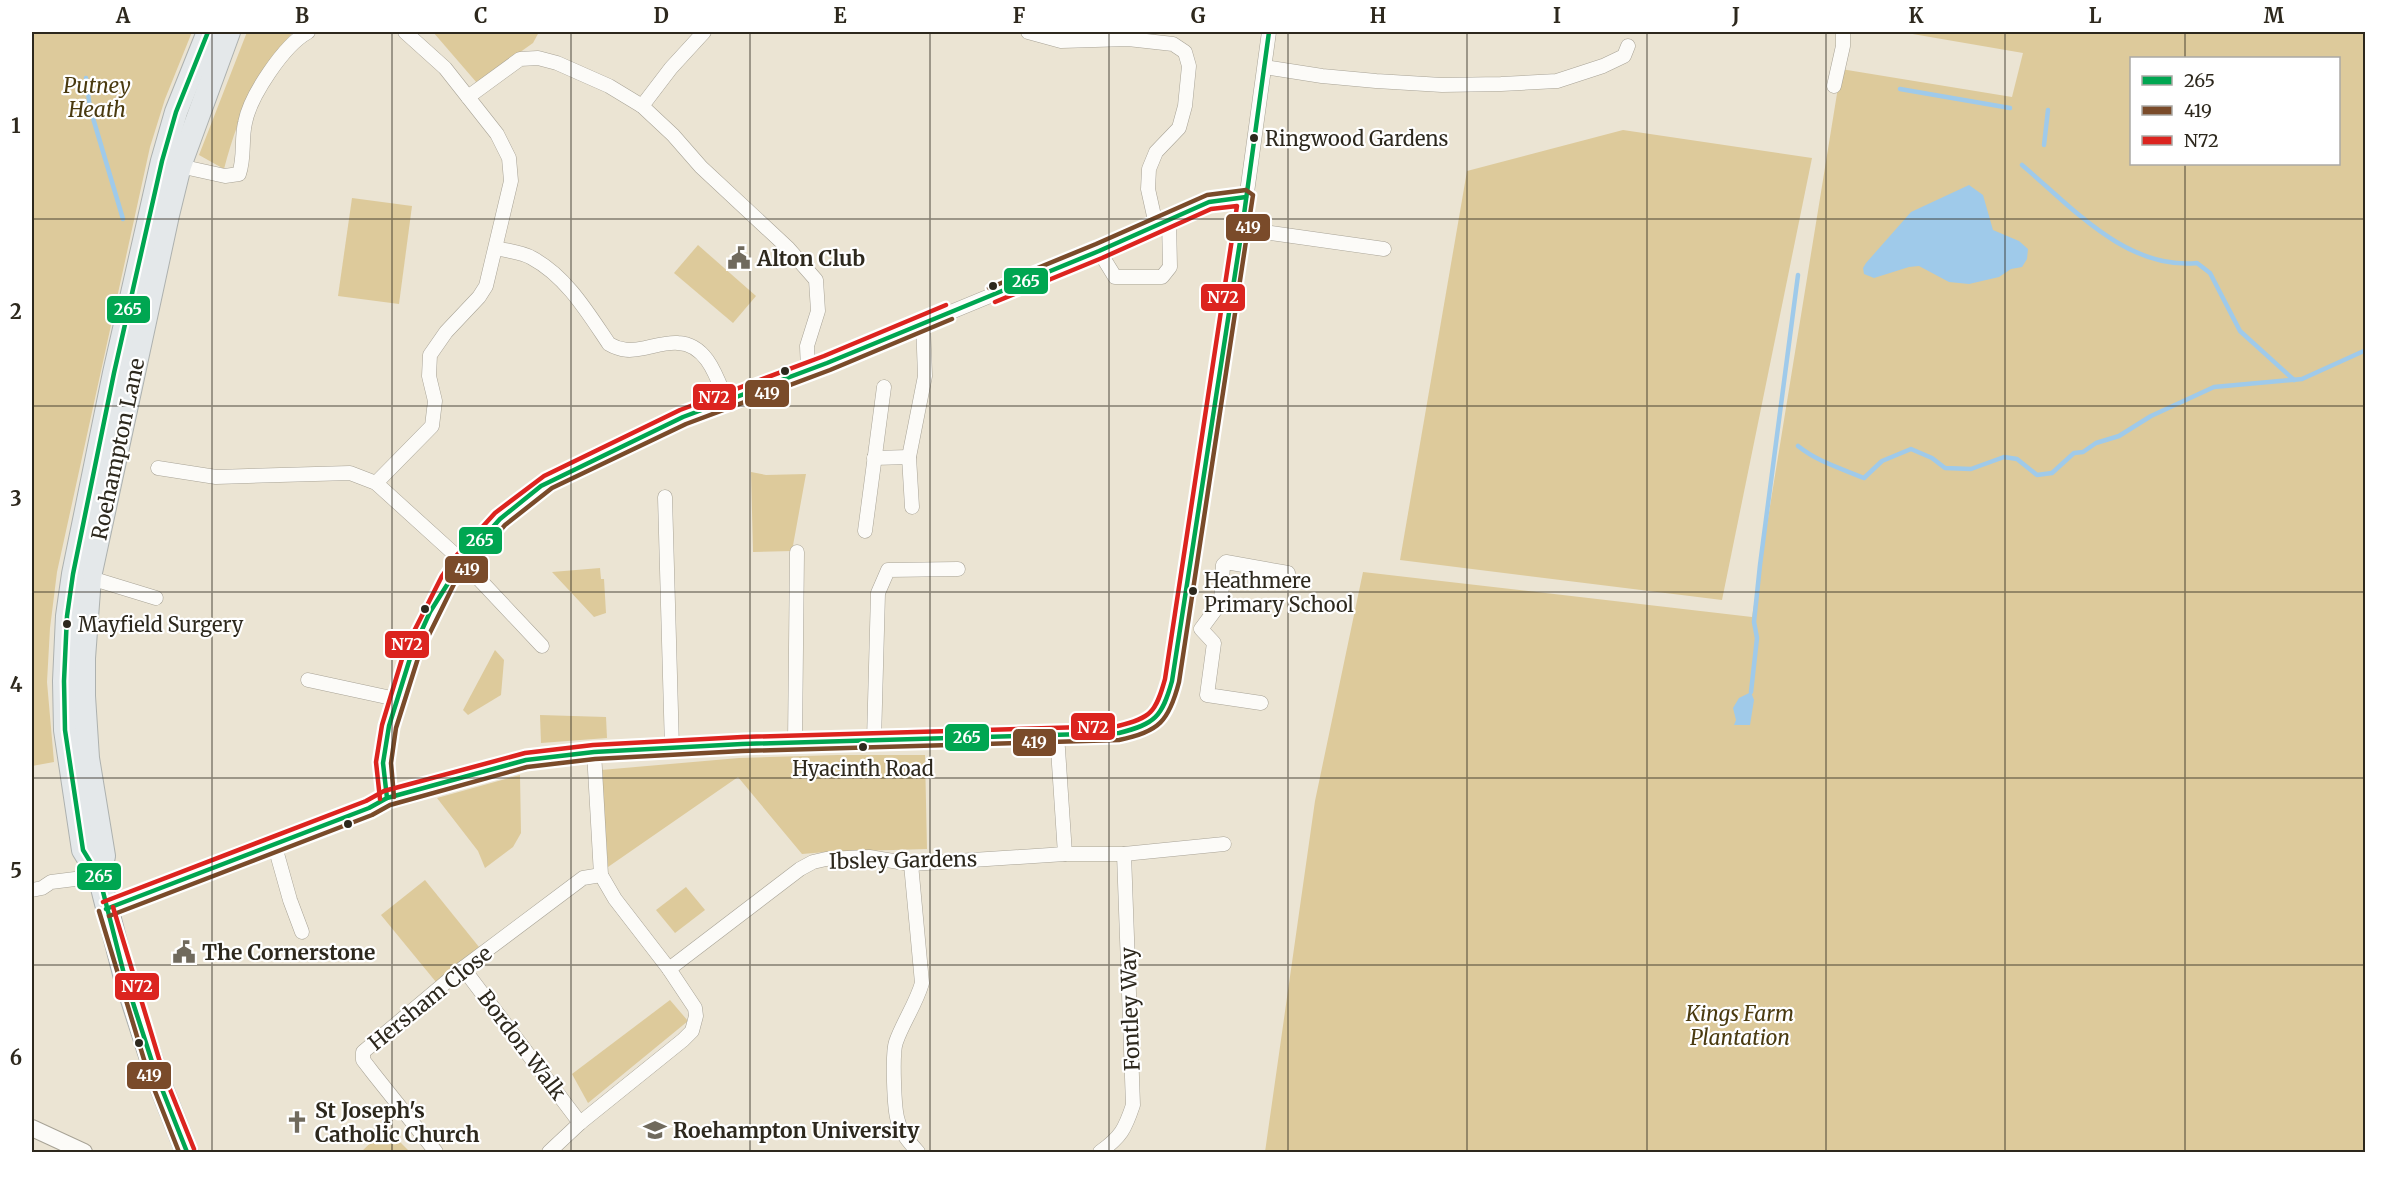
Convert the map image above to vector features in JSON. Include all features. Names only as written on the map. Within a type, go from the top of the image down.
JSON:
[{"type":"highway","name":"Roehampton Lane","points":[[187,1152],[156,1074],[106,909],[99,876],[83,850],[65,730],[64,646],[82,576],[95,460],[171,164],[176,112],[208,32]]},
{"type":"highway","name":"Roehampton Lane","points":[[171,164],[229,32]]},
{"type":"street","points":[[171,164],[225,176],[239,174],[244,161],[245,122],[262,84],[298,37],[308,32]]},
{"type":"street","points":[[376,483],[432,426],[435,401],[429,376],[430,356],[446,332],[479,297],[486,286],[511,181],[508,158],[497,134],[445,68],[405,32]]},
{"type":"street","points":[[642,106],[671,68],[704,32]]},
{"type":"street","points":[[1028,32],[1061,41],[1128,39],[1173,44],[1185,52],[1189,66],[1185,106],[1179,128],[1156,153],[1149,168],[1148,189],[1162,223],[1170,267],[1162,277],[1115,277],[1099,251]]},
{"type":"street","points":[[106,909],[369,808],[387,798],[517,762],[594,752],[795,742],[1119,733],[1143,727],[1156,720],[1165,709],[1172,681],[1242,229],[1269,32]]},
{"type":"street","points":[[1834,86],[1843,46],[1843,32]]},
{"type":"street","points":[[1265,67],[1322,76],[1442,85],[1557,81],[1603,66],[1624,56],[1628,46]]},
{"type":"street","points":[[468,97],[520,59],[538,58],[557,63],[609,86],[642,106],[673,135],[701,167],[788,248],[816,280],[818,311],[807,346],[808,370]]},
{"type":"street","points":[[387,798],[383,763],[396,699],[412,652],[430,612],[462,561],[500,519],[541,486],[662,427],[1099,251],[1209,202],[1246,197]]},
{"type":"street","points":[[1242,229],[1384,249]]},
{"type":"street","points":[[496,248],[530,256],[547,268],[562,281],[609,344],[619,350],[637,350],[678,343],[694,347],[714,369],[726,400]]},
{"type":"street","points":[[912,507],[909,457],[925,376],[923,322]]},
{"type":"street","points":[[865,531],[884,387]]},
{"type":"street","points":[[874,458],[909,457]]},
{"type":"street","points":[[158,468],[216,477],[350,473],[376,483],[462,561],[542,646]]},
{"type":"street","points":[[665,497],[672,748]]},
{"type":"street","points":[[795,742],[797,552]]},
{"type":"street","points":[[1201,629],[1221,602],[1223,565],[1226,562],[1288,573]]},
{"type":"street","points":[[874,740],[878,592],[888,570],[958,569]]},
{"type":"street","points":[[82,576],[156,598]]},
{"type":"street","points":[[1180,625],[1201,629],[1214,643],[1207,695],[1261,703]]},
{"type":"street","points":[[308,680],[396,699]]},
{"type":"street","points":[[1058,734],[1065,854]]},
{"type":"street","points":[[549,1152],[580,1123],[692,1030],[696,1016],[695,1008],[669,969],[615,899],[601,874],[594,752]]},
{"type":"street","points":[[274,843],[290,900],[302,932]]},
{"type":"street","name":"Ibsley Gardens","points":[[669,969],[800,869],[813,862],[826,859],[869,857],[911,864],[1065,854],[1124,854],[1224,844]]},
{"type":"street","name":"Fontley Way","points":[[1101,1152],[1117,1140],[1124,1130],[1133,1105],[1124,854]]},
{"type":"street","points":[[911,864],[922,983],[916,1002],[895,1045],[894,1072],[897,1120],[907,1139],[918,1152]]},
{"type":"street","name":"Hersham Close","points":[[436,1152],[363,1060],[363,1052],[463,968],[583,878],[601,874]]},
{"type":"street","points":[[32,890],[42,888],[51,882],[99,876]]},
{"type":"street","name":"Bordon Walk","points":[[463,968],[580,1123]]},
{"type":"street","points":[[32,1128],[84,1152]]},
{"type":"green space","name":"Putney Heath","points":[[32,32],[192,32],[165,99],[150,147],[57,572],[50,628],[47,682],[54,762],[32,766]]},
{"type":"green space","points":[[247,32],[293,32],[269,63],[250,96],[235,131],[224,169],[199,155]]},
{"type":"green space","points":[[433,32],[539,32],[533,43],[477,83]]},
{"type":"green space","name":"Kings Farm Plantation","points":[[1901,32],[2365,32],[2365,1152],[1265,1152],[1315,801],[1363,572],[1752,617],[1841,69],[2012,97],[2023,53]]},
{"type":"green space","points":[[1623,130],[1812,158],[1722,600],[1400,560],[1467,171]]},
{"type":"green space","points":[[352,198],[412,206],[399,304],[338,296]]},
{"type":"green space","points":[[698,245],[756,296],[733,323],[674,273]]},
{"type":"green space","points":[[751,472],[766,475],[806,474],[792,551],[753,552]]},
{"type":"green space","points":[[600,568],[601,579],[604,579],[606,613],[594,617],[552,572]]},
{"type":"green space","points":[[495,650],[504,660],[501,695],[468,715],[463,710]]},
{"type":"green space","points":[[540,715],[606,717],[607,738],[541,743]]},
{"type":"green space","points":[[925,755],[927,849],[802,854],[738,777],[608,867],[601,770],[739,758]]},
{"type":"green space","points":[[520,775],[521,833],[513,847],[485,868],[478,851],[437,798]]},
{"type":"green space","points":[[425,880],[479,947],[436,982],[381,915]]},
{"type":"green space","points":[[686,887],[705,910],[675,933],[656,910]]},
{"type":"green space","points":[[670,1000],[688,1021],[588,1103],[572,1074]]},
{"type":"green space","points":[[386,1128],[410,1152],[361,1152]]},
{"type":"water","points":[[1969,185],[1983,195],[1993,230],[2019,241],[2028,249],[2027,259],[2022,267],[2011,269],[1999,277],[1969,284],[1949,282],[1919,266],[1874,278],[1864,274],[1863,268],[1866,263],[1911,212]]},
{"type":"water","points":[[1751,692],[1754,700],[1750,725],[1734,725],[1736,720],[1733,708],[1739,698]]},
{"type":"waterway","points":[[86,78],[90,108],[123,219]]},
{"type":"waterway","points":[[1900,89],[2010,108]]},
{"type":"waterway","points":[[2044,145],[2048,110]]},
{"type":"waterway","points":[[2022,165],[2081,216],[2124,246],[2147,257],[2171,263],[2197,263],[2210,273],[2240,331],[2294,380]]},
{"type":"waterway","points":[[1751,692],[1757,638],[1754,622],[1760,565],[1798,275]]},
{"type":"waterway","points":[[1798,446],[1821,461],[1864,478],[1882,461],[1911,449],[1932,458],[1945,468],[1971,469],[2004,457],[2017,459],[2037,475],[2052,473],[2074,453],[2083,452],[2096,443],[2119,436],[2151,416],[2214,387],[2302,379],[2366,350]]},
{"type":"transit line","name":"265","points":[[187,1152],[156,1074],[125,978],[99,876],[83,850],[65,730],[64,681],[67,616],[73,574],[114,373],[162,161],[176,112],[208,32]]},
{"type":"transit line","name":"265","points":[[106,909],[369,808],[387,798],[526,760],[594,752],[742,744],[1119,733],[1149,722],[1165,703],[1172,681],[1242,229],[1269,32]]},
{"type":"transit line","name":"419","points":[[109,916],[372,815],[390,805],[527,767],[595,759],[742,751],[1119,740],[1133,737],[1153,728],[1166,715],[1179,682],[1253,195],[1246,190],[1207,195],[989,288]]},
{"type":"transit line","name":"265","points":[[387,798],[383,763],[389,726],[412,652],[430,612],[462,561],[500,519],[541,486],[683,417],[827,363],[1099,251],[1209,202],[1246,197]]},
{"type":"transit line","name":"N72","points":[[103,902],[366,801],[384,791],[525,753],[593,745],[742,737],[1118,726],[1138,720],[1151,712],[1165,679],[1237,206],[1211,209],[1102,258],[995,302]]},
{"type":"transit line","name":"N72","points":[[380,799],[376,762],[382,725],[405,649],[442,576],[456,556],[495,513],[544,476],[680,410],[824,356],[946,305]]},
{"type":"transit line","name":"419","points":[[394,797],[391,763],[396,728],[419,655],[454,584],[505,525],[552,488],[686,424],[830,370],[952,319]]},
{"type":"transit line","name":"N72","points":[[113,907],[163,1072],[194,1149]]},
{"type":"transit line","name":"419","points":[[99,911],[149,1076],[179,1152]]},
{"type":"place","name":"Ringwood Gardens","points":[[1254,138]]},
{"type":"place","name":"Alton Club","points":[[739,258]]},
{"type":"place","name":"Heathmere Primary School","points":[[1193,591]]},
{"type":"place","name":"Mayfield Surgery","points":[[67,624]]},
{"type":"place","name":"Hyacinth Road","points":[[863,747]]},
{"type":"place","name":"The Cornerstone","points":[[184,952]]},
{"type":"place","name":"St Joseph's Catholic Church","points":[[297,1122]]},
{"type":"place","name":"Roehampton University","points":[[655,1130]]}]
